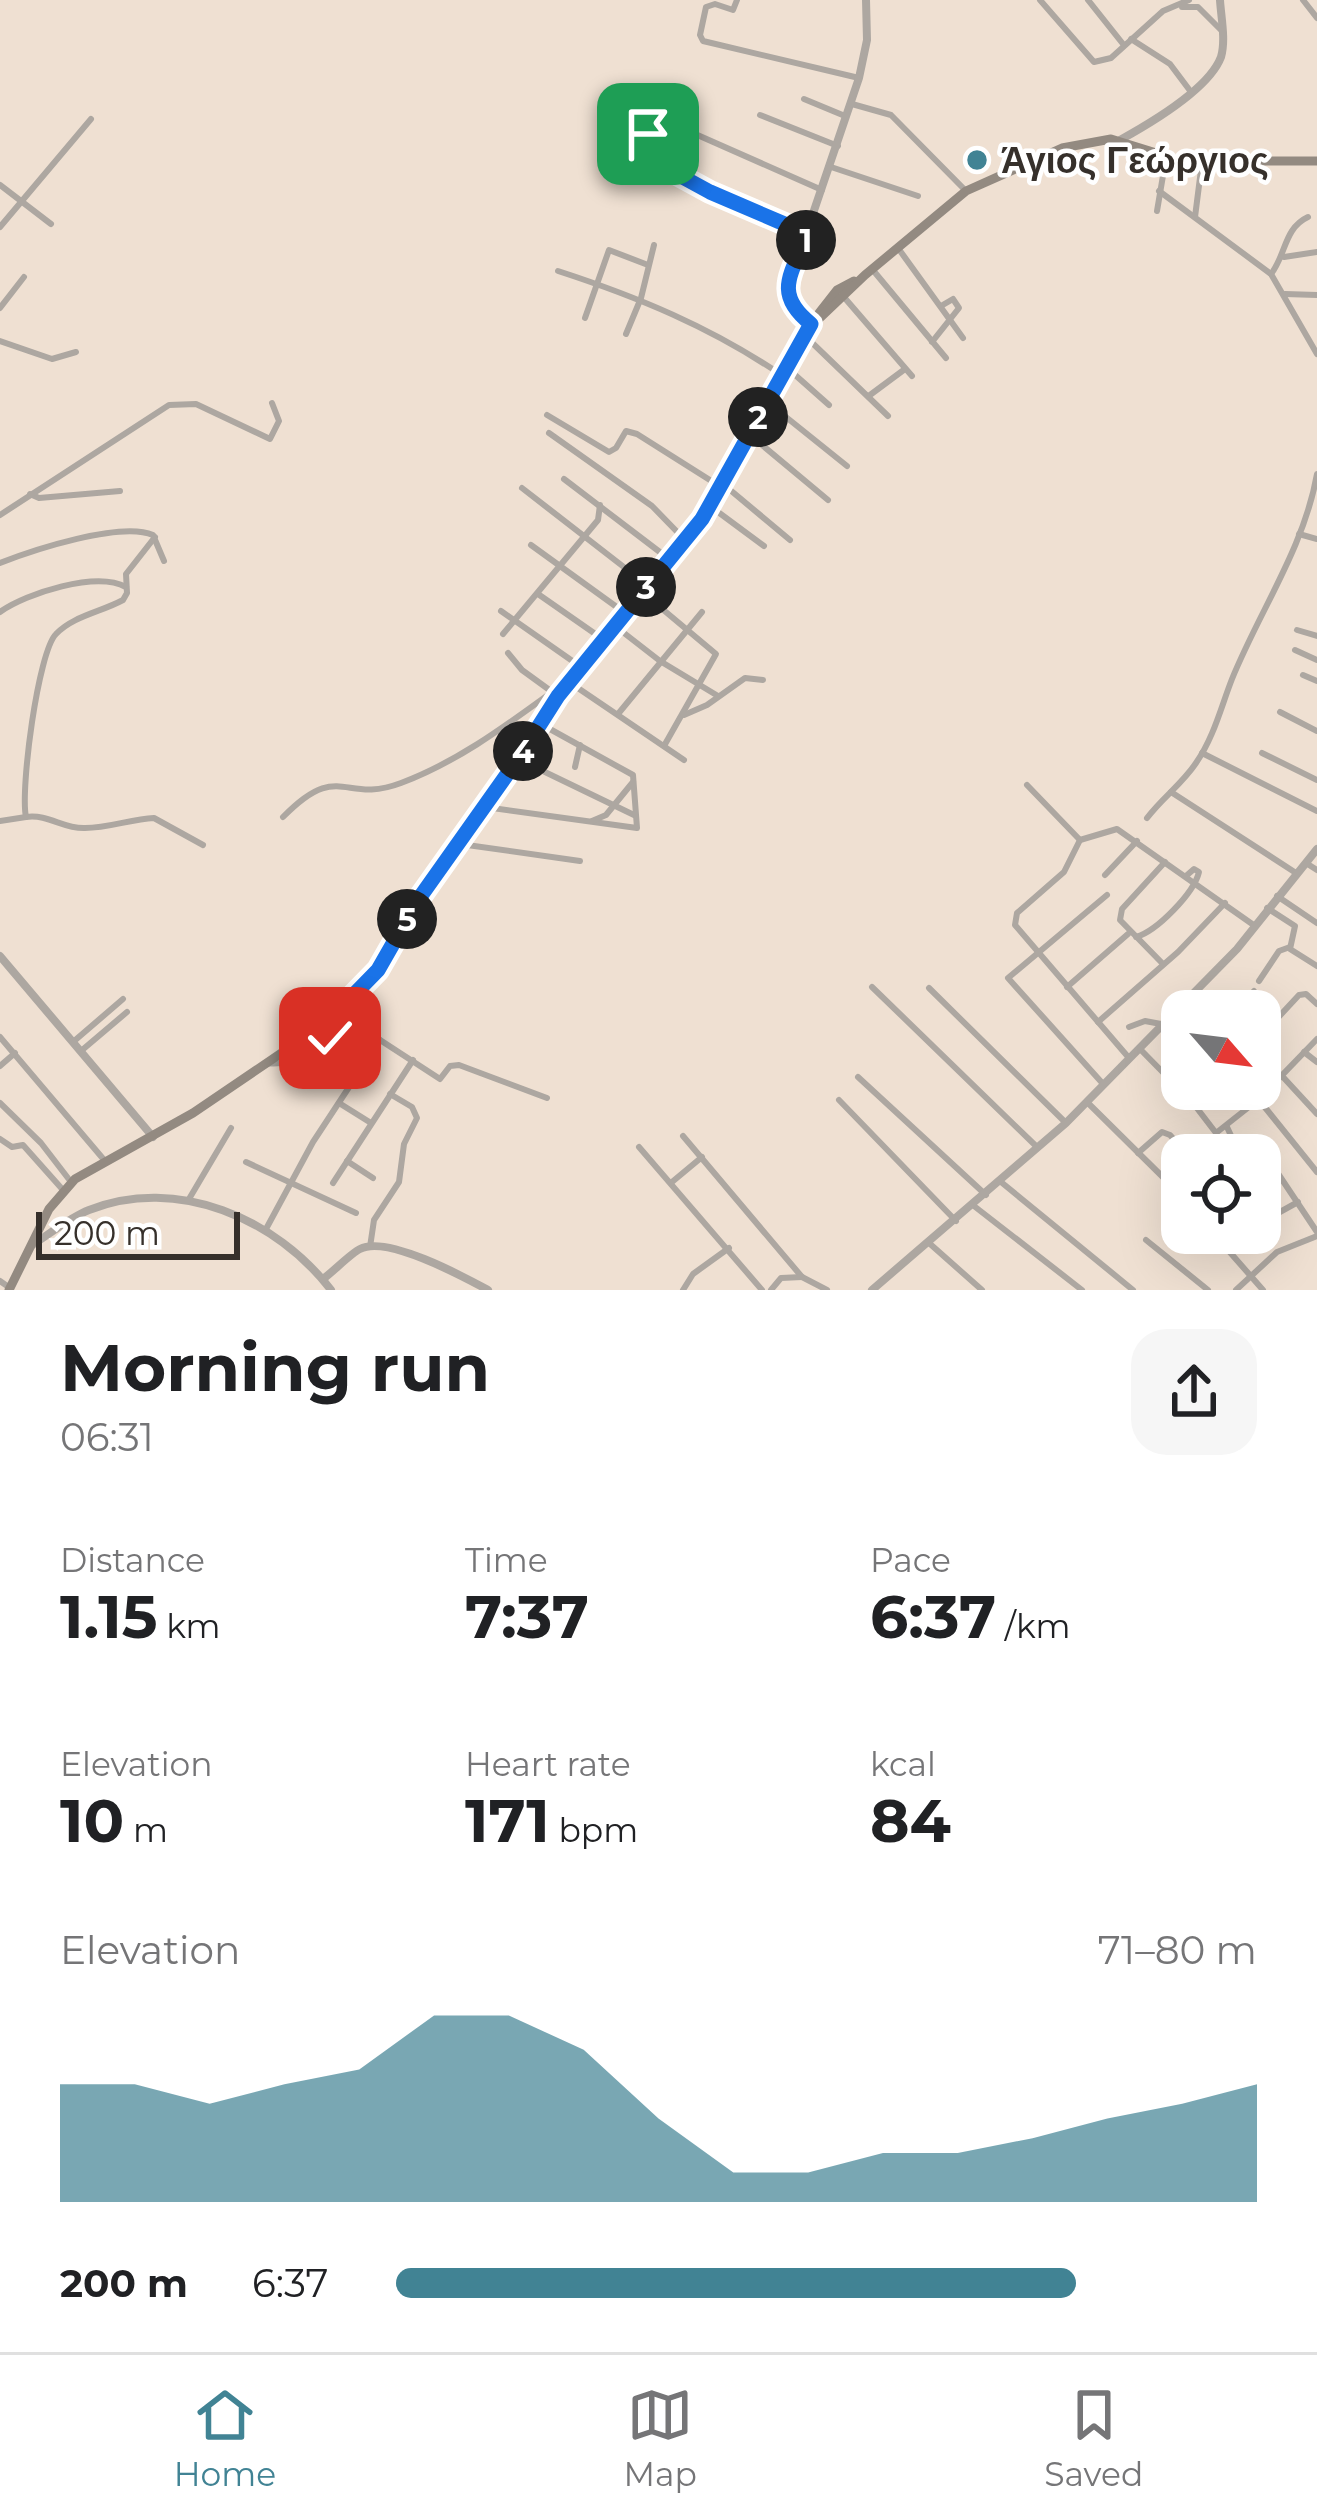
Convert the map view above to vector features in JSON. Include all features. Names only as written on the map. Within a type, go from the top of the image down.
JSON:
[{"type":"main road","points":[[813,321],[966,191],[1062,148],[1120,140],[1166,158],[1202,162],[1317,161]]},
{"type":"main road","points":[[6,1286],[67,1186],[266,1063],[337,1012],[378,970],[418,900],[518,759],[555,694],[710,506],[803,334],[837,290],[869,272]]},
{"type":"street","points":[[737,0],[734,10],[715,4],[706,8],[703,41],[860,78]]},
{"type":"street","points":[[813,321],[789,304],[786,293],[860,78],[867,2],[851,0]]},
{"type":"street","points":[[1040,0],[1091,60],[1112,58],[1163,11],[1190,0]]},
{"type":"street","points":[[1088,0],[1127,42],[1170,64],[1191,92]]},
{"type":"street","points":[[1120,140],[1191,92],[1219,60],[1220,0]]},
{"type":"street","points":[[1303,0],[1317,18]]},
{"type":"street","points":[[1174,5],[1198,7],[1222,31]]},
{"type":"street","points":[[804,99],[848,118]]},
{"type":"street","points":[[852,104],[891,115],[966,191]]},
{"type":"street","points":[[760,115],[838,146]]},
{"type":"street","points":[[808,234],[710,192],[655,162],[648,134],[658,118],[823,190]]},
{"type":"street","points":[[0,227],[91,119]]},
{"type":"street","points":[[1156,211],[1166,158]]},
{"type":"street","points":[[1195,217],[1202,162]]},
{"type":"street","points":[[831,167],[918,196]]},
{"type":"street","points":[[0,184],[51,224]]},
{"type":"street","points":[[1159,191],[1271,274],[1317,354]]},
{"type":"street","points":[[1282,260],[1293,226],[1308,217]]},
{"type":"street","points":[[626,334],[654,245]]},
{"type":"street","points":[[898,248],[963,338]]},
{"type":"street","points":[[586,317],[611,249],[648,265]]},
{"type":"street","points":[[1271,274],[1291,254],[1317,252]]},
{"type":"street","points":[[558,271],[640,298],[719,334],[783,370],[829,405]]},
{"type":"street","points":[[869,272],[946,358]]},
{"type":"street","points":[[0,308],[24,277]]},
{"type":"street","points":[[1283,294],[1317,295]]},
{"type":"street","points":[[843,296],[912,376]]},
{"type":"street","points":[[932,343],[958,311],[951,299],[940,306]]},
{"type":"street","points":[[1305,332],[1317,332]]},
{"type":"street","points":[[803,334],[888,416]]},
{"type":"street","points":[[0,341],[58,359],[76,352]]},
{"type":"street","points":[[868,396],[905,369]]},
{"type":"street","points":[[766,401],[847,466]]},
{"type":"street","points":[[0,515],[174,403],[196,404],[270,439],[279,421],[272,403]]},
{"type":"street","points":[[547,415],[609,452],[630,430],[723,484],[790,540]]},
{"type":"street","points":[[549,433],[656,508],[685,540]]},
{"type":"street","points":[[750,435],[828,500]]},
{"type":"street","points":[[1147,818],[1202,753],[1299,534],[1317,473]]},
{"type":"street","points":[[564,479],[668,559]]},
{"type":"street","points":[[522,488],[645,588],[716,654],[664,746]]},
{"type":"street","points":[[30,494],[39,498],[120,491]]},
{"type":"street","points":[[503,634],[598,520],[600,506]]},
{"type":"street","points":[[710,506],[764,546]]},
{"type":"street","points":[[0,563],[64,542],[135,531],[155,537]]},
{"type":"street","points":[[1299,534],[1317,539]]},
{"type":"street","points":[[155,537],[164,561]]},
{"type":"street","points":[[26,817],[23,787],[49,643],[76,620],[123,600],[128,570],[155,537]]},
{"type":"street","points":[[531,545],[626,613]]},
{"type":"street","points":[[0,612],[14,602],[61,587],[111,581],[127,587]]},
{"type":"street","points":[[536,593],[604,640]]},
{"type":"street","points":[[501,611],[581,667]]},
{"type":"street","points":[[618,715],[702,611]]},
{"type":"street","points":[[615,626],[660,661],[718,696]]},
{"type":"street","points":[[1297,630],[1317,636]]},
{"type":"street","points":[[1294,650],[1317,660]]},
{"type":"street","points":[[283,818],[316,789],[329,784],[380,789],[452,760],[555,694],[522,670],[508,652]]},
{"type":"street","points":[[1303,675],[1317,682]]},
{"type":"street","points":[[681,716],[746,678],[763,680]]},
{"type":"street","points":[[569,682],[685,760]]},
{"type":"street","points":[[1280,712],[1317,731]]},
{"type":"street","points":[[539,723],[635,779]]},
{"type":"street","points":[[574,767],[580,745]]},
{"type":"street","points":[[1202,753],[1317,811]]},
{"type":"street","points":[[1262,753],[1317,780]]},
{"type":"street","points":[[518,759],[636,816]]},
{"type":"street","points":[[592,821],[606,814],[635,779]]},
{"type":"street","points":[[485,807],[637,828],[635,779]]},
{"type":"street","points":[[1027,785],[1081,840]]},
{"type":"street","points":[[1171,792],[1296,873]]},
{"type":"street","points":[[0,821],[48,816],[79,829],[154,818],[203,845]]},
{"type":"street","points":[[1067,987],[1132,935],[1147,934],[1196,882],[1197,870],[1186,876],[1114,828],[1081,840],[1060,877],[1014,918],[1038,955],[1129,1058]]},
{"type":"street","points":[[1105,875],[1137,841]]},
{"type":"street","points":[[457,843],[580,861]]},
{"type":"street","points":[[1194,990],[1255,926],[1317,849]]},
{"type":"street","points":[[1162,964],[1120,920],[1121,909],[1166,862]]},
{"type":"street","points":[[1306,862],[1317,870]]},
{"type":"street","points":[[1196,882],[1255,926]]},
{"type":"street","points":[[1104,1085],[1008,978],[1107,895]]},
{"type":"street","points":[[1277,896],[1317,922]]},
{"type":"street","points":[[1098,1022],[1225,903]]},
{"type":"street","points":[[1259,981],[1296,933],[1295,926],[1267,908]]},
{"type":"street","points":[[1290,946],[1317,966]]},
{"type":"street","points":[[0,956],[153,1137]]},
{"type":"street","points":[[872,986],[1039,1149]]},
{"type":"street","points":[[929,988],[1066,1124]]},
{"type":"street","points":[[1281,1014],[1299,995],[1306,994],[1317,1004]]},
{"type":"street","points":[[73,1042],[123,999]]},
{"type":"street","points":[[80,1051],[127,1012]]},
{"type":"street","points":[[337,1012],[440,1079],[456,1064],[547,1098]]},
{"type":"street","points":[[266,1063],[297,1060],[348,1019]]},
{"type":"street","points":[[1130,1027],[1145,1021],[1161,1024]]},
{"type":"street","points":[[872,1290],[1039,1149],[1161,1024]]},
{"type":"street","points":[[0,1037],[105,1161]]},
{"type":"street","points":[[1317,1039],[1282,1076],[1317,1114]]},
{"type":"street","points":[[266,1229],[313,1142],[380,1040]]},
{"type":"street","points":[[1139,1048],[1161,1072]]},
{"type":"street","points":[[1304,1052],[1315,1059],[1317,1048]]},
{"type":"street","points":[[0,1066],[15,1053]]},
{"type":"street","points":[[333,1183],[413,1060]]},
{"type":"street","points":[[858,1077],[986,1196]]},
{"type":"street","points":[[370,1247],[372,1226],[399,1183],[404,1144],[417,1118],[412,1107],[390,1094]]},
{"type":"street","points":[[839,1100],[956,1221]]},
{"type":"street","points":[[1088,1102],[1161,1175]]},
{"type":"street","points":[[0,1103],[41,1143],[67,1186]]},
{"type":"street","points":[[339,1103],[371,1123]]},
{"type":"street","points":[[1198,1110],[1213,1131],[1220,1132],[1246,1110]]},
{"type":"street","points":[[1268,1110],[1317,1172]]},
{"type":"street","points":[[1227,1127],[1230,1134]]},
{"type":"street","points":[[189,1198],[231,1129]]},
{"type":"street","points":[[1138,1153],[1162,1132],[1167,1134]]},
{"type":"street","points":[[683,1136],[802,1277],[827,1290]]},
{"type":"street","points":[[0,1139],[12,1148],[23,1145],[67,1186]]},
{"type":"street","points":[[639,1148],[766,1290],[781,1278],[802,1277]]},
{"type":"street","points":[[671,1183],[701,1157]]},
{"type":"street","points":[[347,1161],[373,1178]]},
{"type":"street","points":[[246,1162],[356,1214]]},
{"type":"street","points":[[1236,1290],[1277,1252],[1317,1234],[1281,1177]]},
{"type":"street","points":[[1000,1182],[1133,1290]]},
{"type":"street","points":[[30,1246],[100,1206],[189,1198],[266,1229],[331,1290]]},
{"type":"street","points":[[1281,1211],[1298,1202]]},
{"type":"street","points":[[974,1206],[1082,1290]]},
{"type":"street","points":[[1146,1240],[1208,1290]]},
{"type":"street","points":[[929,1243],[982,1290]]},
{"type":"street","points":[[322,1279],[359,1250],[370,1247],[428,1261],[488,1290]]},
{"type":"street","points":[[683,1290],[693,1274],[729,1248]]},
{"type":"street","points":[[1230,1254],[1263,1290]]},
{"type":"place","name":"Άγιος Γεώργιος","points":[[977,160]]},
{"type":"route","points":[[330,1038],[348,1019],[337,1012],[368,985],[418,900],[558,696],[702,519],[811,324],[796,313],[786,293],[808,234],[710,192],[655,162],[648,134]]}]
